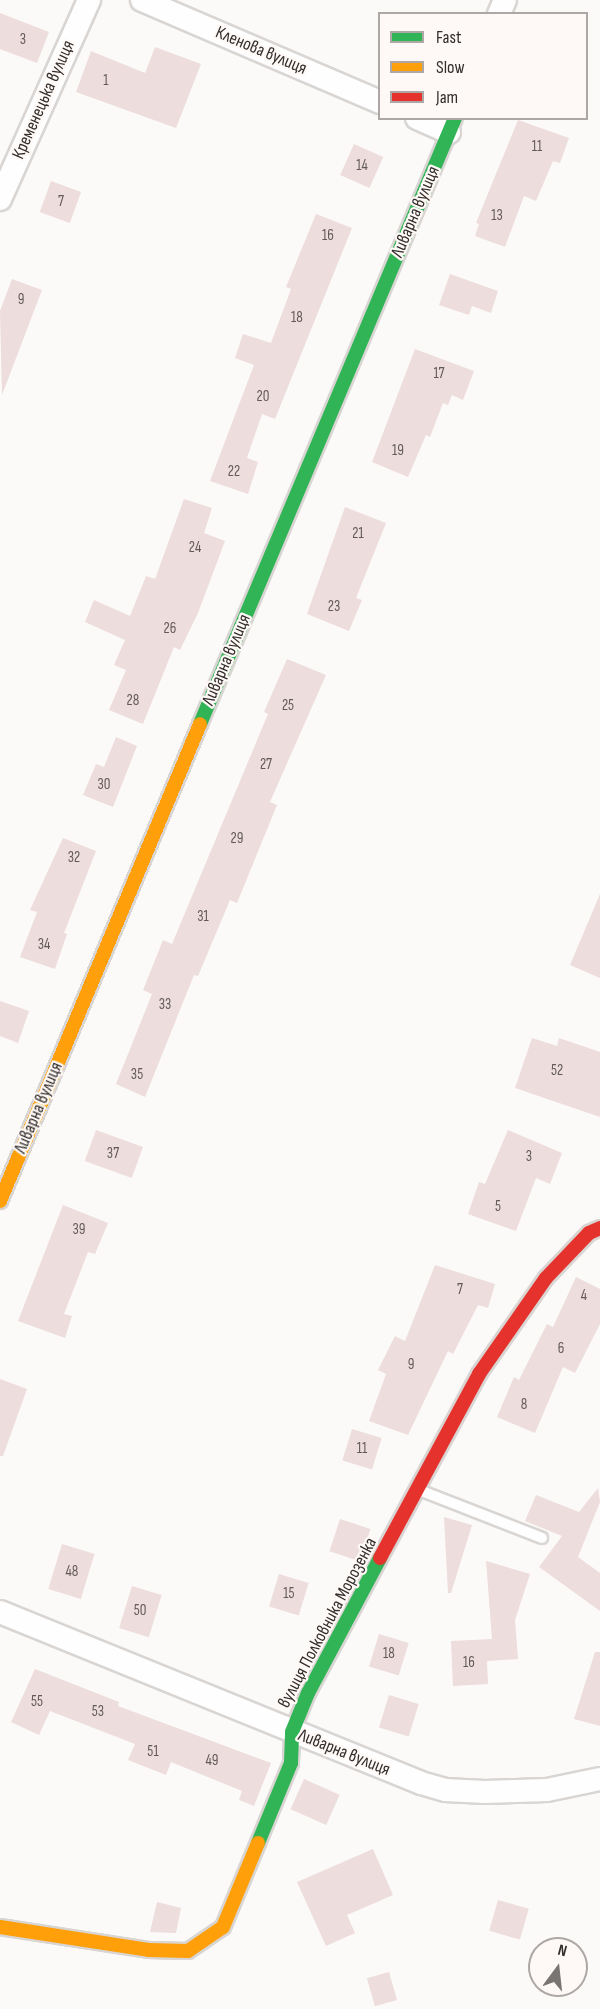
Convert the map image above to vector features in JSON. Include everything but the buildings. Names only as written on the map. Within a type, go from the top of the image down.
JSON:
[{"type":"street","name":"Кременецька вулиця","points":[[0,199],[89,0]]},
{"type":"street","name":"Кленова вулиця","points":[[142,0],[378,101]]},
{"type":"street","points":[[427,120],[452,125]]},
{"type":"street","name":"Ливарна вулиця","points":[[0,1201],[452,125]]},
{"type":"street","name":"вулиця Полковника Морозенка","points":[[0,1927],[148,1950],[188,1951],[223,1927],[291,1763],[292,1732],[308,1694],[479,1374],[546,1278],[589,1233],[600,1228]]},
{"type":"street","name":"Ливарна вулиця","points":[[0,1612],[394,1774],[445,1790],[547,1790],[600,1779]]},
{"type":"lane","points":[[418,1490],[542,1538]]},
{"type":"traffic: fast","points":[[200,724],[454,120]]},
{"type":"traffic: fast","points":[[258,1843],[291,1763],[292,1732],[308,1693],[380,1558]]},
{"type":"traffic: slow","points":[[0,1201],[200,724]]},
{"type":"traffic: slow","points":[[0,1927],[148,1950],[188,1951],[223,1927],[258,1843]]},
{"type":"traffic: jam","points":[[380,1558],[479,1374],[546,1278],[589,1233],[600,1228]]}]
